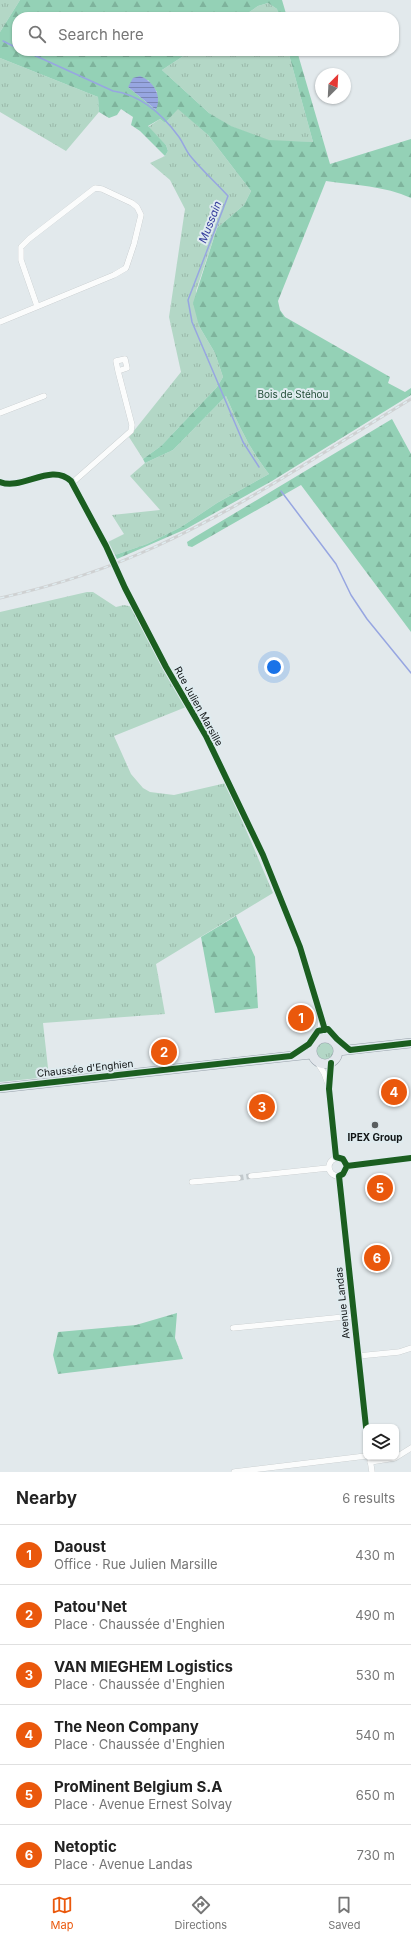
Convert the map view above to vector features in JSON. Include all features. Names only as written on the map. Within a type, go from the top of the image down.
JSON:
[{"type":"main road","points":[[314,1058],[312,1046],[318,1039],[324,1038],[331,1040],[337,1047],[338,1052],[337,1057],[331,1063]]},
{"type":"main road","points":[[338,1052],[411,1042]]},
{"type":"main road","name":"Chaussée d'Enghien","points":[[0,1088],[314,1058],[321,1064],[331,1063]]},
{"type":"street","points":[[0,322],[126,268],[141,218],[137,208],[132,203],[102,189],[95,188],[29,239],[21,247],[21,260],[37,306]]},
{"type":"street","points":[[0,482],[10,484],[56,474],[66,476],[72,483],[131,431],[132,425],[118,370]]},
{"type":"street","points":[[0,413],[44,396]]},
{"type":"street","name":"Rue Julien Marsille","points":[[72,483],[106,546],[125,588],[166,667],[206,736],[263,855],[300,947],[321,1018],[331,1040]]},
{"type":"street","name":"Rue Julien Marsille","points":[[318,1039],[321,1018]]},
{"type":"street","points":[[314,1058],[324,1073],[329,1088]]},
{"type":"street","points":[[331,1063],[329,1088],[336,1157]]},
{"type":"street","points":[[328,1168],[334,1175],[339,1176],[343,1174],[347,1166],[344,1159],[336,1157]]},
{"type":"street","points":[[328,1168],[332,1159],[336,1157]]},
{"type":"street","points":[[347,1166],[411,1158]]},
{"type":"street","points":[[251,1176],[328,1168]]},
{"type":"street","name":"Avenue Landas","points":[[339,1176],[366,1424]]},
{"type":"street","points":[[192,1182],[238,1178]]},
{"type":"street","points":[[233,1328],[354,1316]]},
{"type":"street","points":[[358,1356],[399,1352],[411,1348]]},
{"type":"street","points":[[399,1456],[411,1448]]},
{"type":"street","points":[[234,1472],[363,1456]]},
{"type":"street","points":[[370,1460],[372,1472]]},
{"type":"green space","points":[[0,0],[20,0],[12,12],[0,32]]},
{"type":"green space","name":"Bois de Stéhou","points":[[20,0],[282,0],[286,12],[278,12],[277,9],[268,3],[258,6],[249,12],[12,12]]},
{"type":"green space","points":[[268,3],[277,9],[278,12],[249,12],[258,6]]},
{"type":"green space","name":"Bois de Stéhou","points":[[12,13],[12,56],[183,56],[162,70],[209,113],[231,126],[269,140],[313,142],[289,56],[298,56],[330,164],[411,139],[411,198],[380,188],[326,181],[278,301],[280,310],[285,317],[390,377],[388,383],[405,392],[411,388],[411,395],[272,481],[186,529],[117,559],[115,555],[147,544],[181,527],[217,503],[269,474],[256,456],[235,417],[226,396],[173,450],[145,463],[143,459],[161,446],[217,387],[223,377],[215,353],[199,326],[193,303],[217,228],[244,205],[251,191],[208,135],[178,109],[165,123],[160,119],[148,126],[166,145],[168,151],[165,156],[140,131],[131,125],[133,117],[121,109],[117,115],[109,118],[99,112],[98,97],[0,58],[0,32]],"holes":[[[148,80],[157,92],[156,110],[128,87]]]},
{"type":"green space","points":[[183,56],[289,56],[313,142],[269,141],[230,126],[209,113],[162,70]]},
{"type":"green space","points":[[0,58],[98,97],[99,112],[66,151],[0,112]]},
{"type":"green space","points":[[178,108],[208,135],[251,191],[244,205],[217,228],[196,291],[199,326],[215,353],[223,377],[217,387],[161,446],[143,459],[129,437],[181,372],[169,317],[185,209],[170,180],[150,163],[165,156],[168,151],[166,145],[148,127],[160,119],[165,123]]},
{"type":"green space","points":[[226,396],[235,417],[256,456],[269,474],[217,503],[181,527],[147,544],[115,555],[108,542],[124,534],[112,515],[160,510],[130,476],[145,463],[173,450]]},
{"type":"green space","points":[[392,419],[411,454],[411,632],[301,485],[192,547],[188,546],[187,542],[195,537]]},
{"type":"green space","points":[[87,592],[93,592],[116,607],[124,605],[133,607],[186,707],[114,736],[131,774],[143,788],[150,792],[174,795],[226,783],[273,893],[156,964],[165,1014],[43,1023],[49,1077],[0,1082],[0,612]]},
{"type":"green space","points":[[236,916],[255,957],[258,1008],[215,1013],[201,937]]},
{"type":"green space","points":[[321,1042],[329,1042],[335,1048],[335,1056],[329,1062],[321,1062],[315,1056],[315,1048]]},
{"type":"green space","points":[[177,1313],[175,1338],[183,1359],[58,1374],[53,1355],[58,1332],[136,1325]]},
{"type":"water","points":[[140,76],[153,85],[156,90],[158,104],[156,110],[128,87],[133,78]]},
{"type":"waterway","name":"Mussain","points":[[3,41],[12,46]]},
{"type":"waterway","name":"Mussain","points":[[36,56],[113,91],[133,97],[150,107],[166,121],[181,140],[190,156],[228,196],[188,300],[192,322],[243,442],[259,467]]},
{"type":"waterway","points":[[281,491],[336,564],[351,595],[367,619],[411,673]]},
{"type":"tunnel","points":[[238,1178],[251,1176]]},
{"type":"railway","points":[[0,598],[80,576],[157,546],[255,495],[411,399]]},
{"type":"cycle path","points":[[0,482],[9,484],[18,483],[55,474],[63,476],[71,481],[106,546],[125,588],[166,667],[206,736],[263,855],[300,947],[325,1030]]},
{"type":"cycle path","points":[[0,1088],[291,1056],[309,1044],[318,1031],[328,1029],[350,1050],[411,1043]]},
{"type":"cycle path","points":[[331,1063],[329,1089],[336,1157],[343,1159],[347,1166],[343,1174],[339,1176],[366,1424]]},
{"type":"cycle path","points":[[347,1166],[411,1158]]},
{"type":"place","name":"Daoust","points":[[301,1018]]},
{"type":"place","name":"Patou'Net","points":[[164,1052]]},
{"type":"place","name":"The Neon Company","points":[[394,1092]]},
{"type":"place","name":"VAN MIEGHEM Logistics","points":[[262,1107]]},
{"type":"place","name":"IPEX Group","points":[[375,1125]]},
{"type":"place","name":"ProMinent Belgium S.A","points":[[380,1188]]},
{"type":"place","name":"Netoptic","points":[[377,1258]]}]
